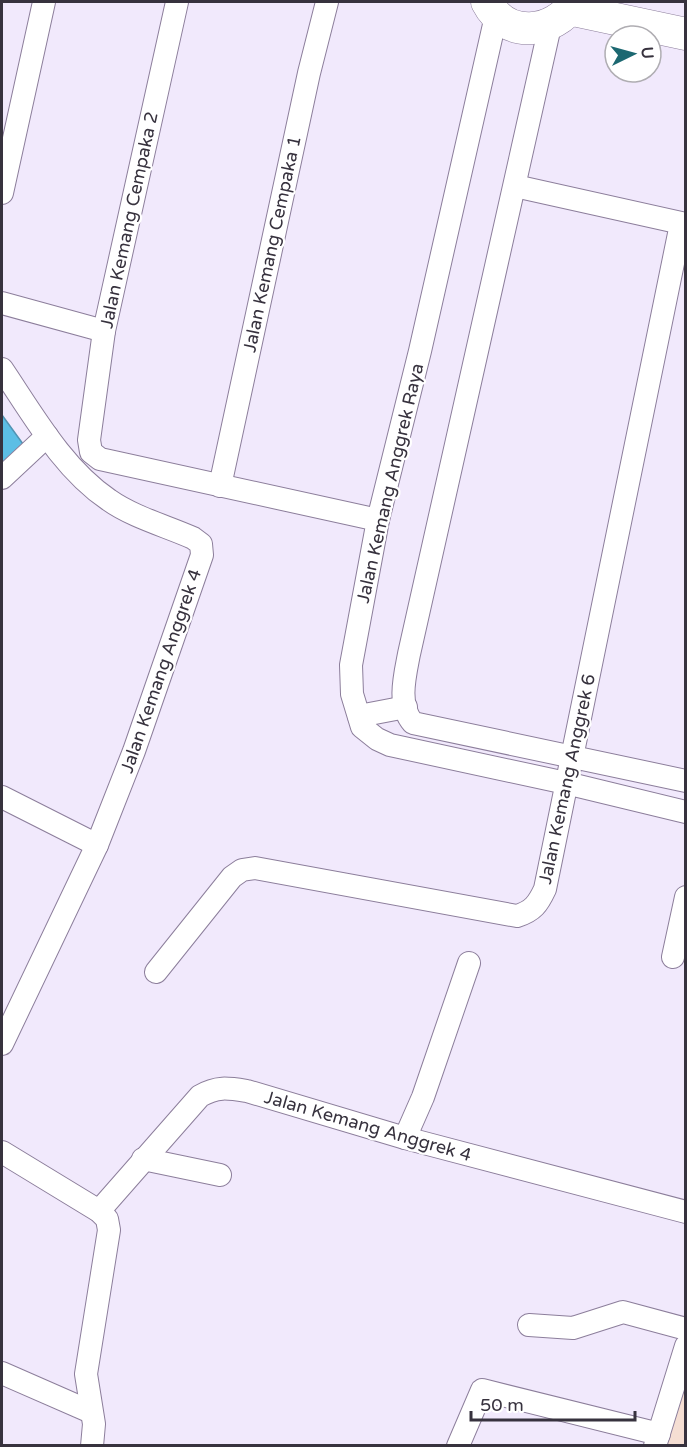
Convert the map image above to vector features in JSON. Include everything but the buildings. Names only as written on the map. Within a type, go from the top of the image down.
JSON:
[{"type":"street","points":[[2,187],[44,2]]},
{"type":"street","name":"Jalan Kemang Cempaka 2","points":[[177,2],[104,331],[89,440],[91,452],[100,459],[220,486]]},
{"type":"street","name":"Jalan Kemang Cempaka 1","points":[[220,486],[309,73],[327,2]]},
{"type":"street","points":[[491,9],[524,28],[564,12],[686,34]]},
{"type":"street","name":"Jalan Kemang Anggrek Raya","points":[[491,9],[420,351],[378,520],[351,665],[352,694],[362,727],[377,739],[390,745],[686,812]]},
{"type":"street","points":[[564,12],[515,186],[409,654],[404,687],[406,707],[413,723],[686,781]]},
{"type":"street","points":[[515,186],[683,224]]},
{"type":"street","name":"Jalan Kemang Anggrek 6","points":[[156,972],[232,877],[242,870],[255,868],[517,916],[529,912],[537,905],[545,889],[683,224]]},
{"type":"street","points":[[2,303],[104,331]]},
{"type":"street","name":"Jalan Kemang Anggrek 4","points":[[2,369],[47,436],[89,486],[111,502],[193,538],[201,544],[202,555],[134,751],[97,845],[2,1044]]},
{"type":"street","points":[[2,478],[47,436]]},
{"type":"street","points":[[220,486],[378,520]]},
{"type":"street","points":[[359,716],[406,707]]},
{"type":"street","points":[[2,800],[97,845]]},
{"type":"street","points":[[673,957],[686,897]]},
{"type":"street","points":[[405,1138],[427,1086],[469,963]]},
{"type":"street","name":"Jalan Kemang Anggrek 4","points":[[99,1211],[200,1096],[213,1088],[224,1087],[247,1091],[405,1138],[686,1212]]},
{"type":"street","points":[[2,1152],[99,1211],[107,1219],[109,1230],[86,1374],[95,1434],[92,1446]]},
{"type":"street","points":[[143,1159],[220,1175]]},
{"type":"street","points":[[529,1325],[573,1328],[623,1312],[686,1329]]},
{"type":"street","points":[[458,1446],[482,1390],[657,1440],[686,1346]]},
{"type":"street","points":[[2,1373],[91,1412]]},
{"type":"shaded area","points":[[677,1385],[685,1387],[685,1445],[654,1446]]},
{"type":"water","points":[[2,415],[23,444],[2,469]]}]
